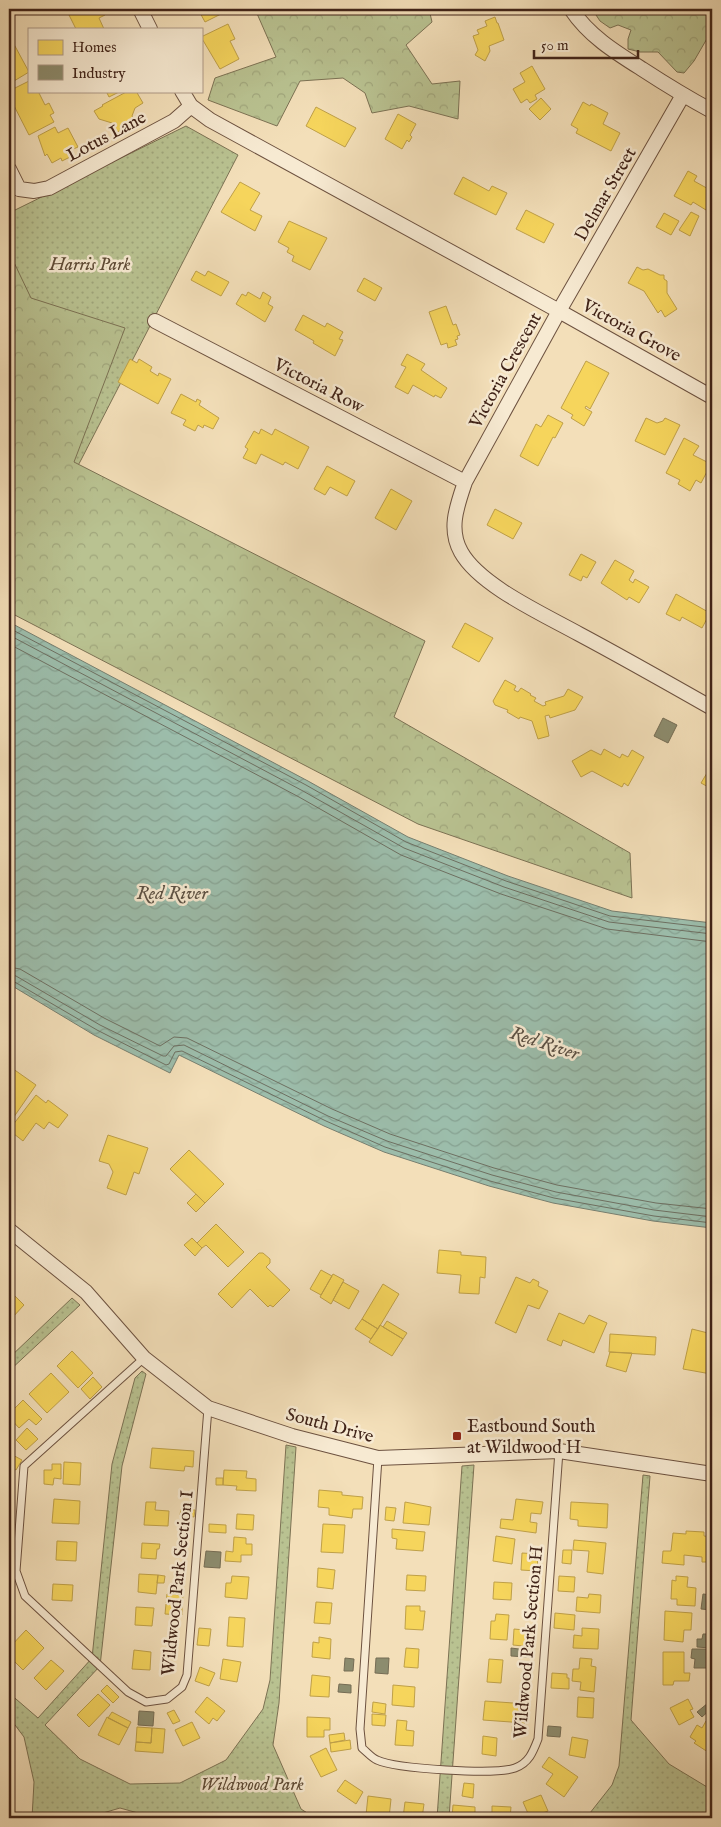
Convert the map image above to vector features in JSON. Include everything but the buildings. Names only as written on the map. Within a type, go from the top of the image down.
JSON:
[{"type":"street","points":[[140,9],[150,28]]},
{"type":"street","points":[[572,9],[592,34],[609,48],[712,111]]},
{"type":"street","name":"Victoria Crescent","points":[[183,92],[191,106],[210,120],[559,311],[465,482],[454,523],[455,537],[462,552],[472,566],[513,597],[712,708]]},
{"type":"street","name":"Delmar Street","points":[[559,311],[683,95]]},
{"type":"street","name":"Lotus Lane","points":[[9,169],[19,189],[34,191],[49,188],[174,121],[191,106]]},
{"type":"street","name":"Victoria Grove","points":[[559,311],[712,397]]},
{"type":"street","name":"Victoria Row","points":[[155,321],[465,482]]},
{"type":"street","name":"South Drive","points":[[11,1236],[86,1292],[144,1358],[208,1408],[292,1436],[378,1458],[559,1451],[712,1474]]},
{"type":"lane","name":"Wildwood Park Section I","points":[[144,1358],[24,1466],[16,1571],[25,1596],[128,1692],[146,1702],[167,1699],[182,1687],[187,1675],[208,1408]]},
{"type":"lane","name":"Wildwood Park Section H","points":[[378,1458],[360,1729],[362,1748],[376,1760],[401,1767],[490,1771],[514,1768],[530,1758],[538,1740],[559,1451]]},
{"type":"green space","points":[[255,9],[429,9],[432,22],[406,45],[432,84],[460,81],[458,119],[409,106],[372,113],[365,93],[343,78],[300,81],[277,126],[208,100],[215,78],[276,57]]},
{"type":"green space","points":[[592,9],[712,9],[712,30],[694,61],[684,73],[677,72],[658,52],[640,52],[628,49],[628,39],[631,30],[618,25],[610,28],[600,21]]},
{"type":"green space","name":"Harris Park","points":[[186,126],[238,155],[81,460],[9,593],[9,213]]},
{"type":"green space","points":[[9,252],[31,298],[125,328],[74,462],[425,641],[394,717],[630,853],[632,898],[418,824],[9,612]]},
{"type":"green space","points":[[72,1298],[80,1305],[9,1371],[9,1358]]},
{"type":"green space","name":"Wildwood Park","points":[[142,1371],[146,1374],[122,1466],[100,1666],[45,1725],[80,1759],[130,1784],[180,1783],[226,1760],[263,1709],[270,1680],[286,1445],[296,1447],[279,1703],[273,1745],[301,1809],[315,1818],[156,1818],[120,1808],[86,1818],[32,1818],[34,1782],[24,1737],[9,1717],[9,1693],[38,1718],[92,1658],[112,1464],[135,1378]]},
{"type":"green space","points":[[474,1465],[449,1818],[437,1818],[462,1466]]},
{"type":"green space","points":[[643,1475],[650,1476],[631,1720],[669,1764],[712,1790],[712,1818],[586,1818],[612,1785],[619,1766]]},
{"type":"water","name":"Red River","points":[[9,622],[308,781],[408,837],[508,876],[612,911],[712,923],[712,1228],[653,1221],[553,1203],[489,1186],[384,1152],[324,1126],[179,1055],[170,1073],[94,1035],[9,984]]},
{"type":"place","name":"Eastbound South at Wildwood H","points":[[457,1436]]}]
